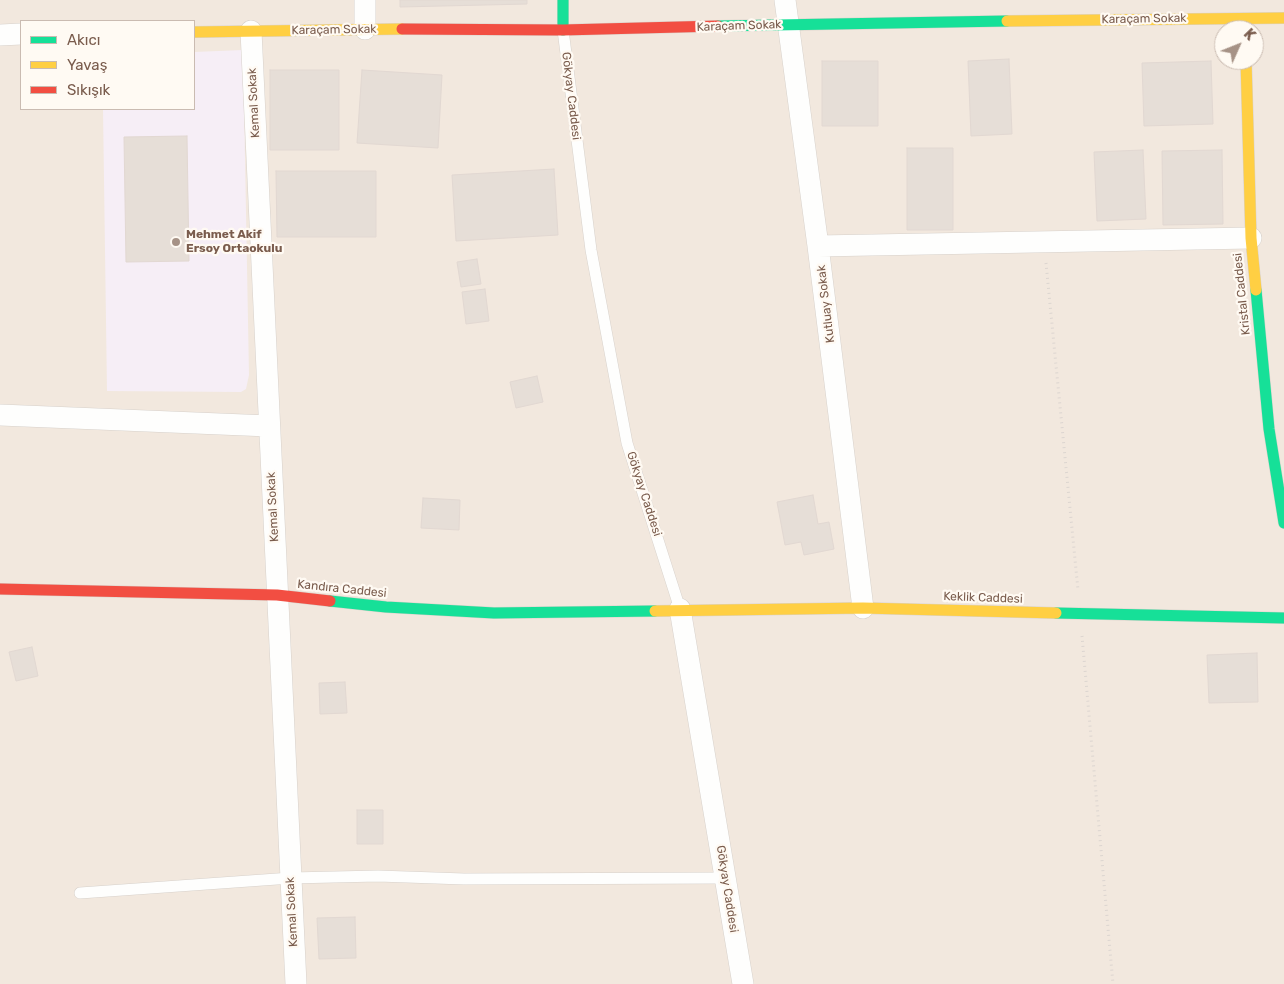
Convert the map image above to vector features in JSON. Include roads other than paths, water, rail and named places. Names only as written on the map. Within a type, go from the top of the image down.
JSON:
[{"type":"street","points":[[365,0],[365,29]]},
{"type":"street","name":"Gökyay Caddesi","points":[[562,0],[563,30]]},
{"type":"street","name":"Kutluay Sokak","points":[[785,0],[786,24],[818,246],[863,608]]},
{"type":"street","points":[[1246,13],[1246,20]]},
{"type":"street","name":"Karaçam Sokak","points":[[195,32],[365,29],[563,30],[1246,13],[1284,18]]},
{"type":"street","name":"Kemal Sokak","points":[[251,31],[296,984]]},
{"type":"street","points":[[0,35],[20,34]]},
{"type":"street","name":"Kristal Caddesi","points":[[1246,70],[1251,238],[1277,429],[1284,523]]},
{"type":"street","points":[[818,246],[1251,238]]},
{"type":"street","points":[[0,415],[269,426]]},
{"type":"street","name":"Kandıra Caddesi","points":[[0,589],[277,596],[386,607],[494,613],[680,609]]},
{"type":"street","name":"Keklik Caddesi","points":[[680,609],[863,608],[1284,618]]},
{"type":"street","name":"Gökyay Caddesi","points":[[680,609],[743,984]]},
{"type":"lane","name":"Gökyay Caddesi","points":[[563,30],[591,250],[628,443],[680,609]]},
{"type":"lane","points":[[80,893],[291,878],[378,876],[464,879],[725,878]]},
{"type":"place","name":"Mehmet Akif Ersoy Ortaokulu","points":[[176,242]]}]
